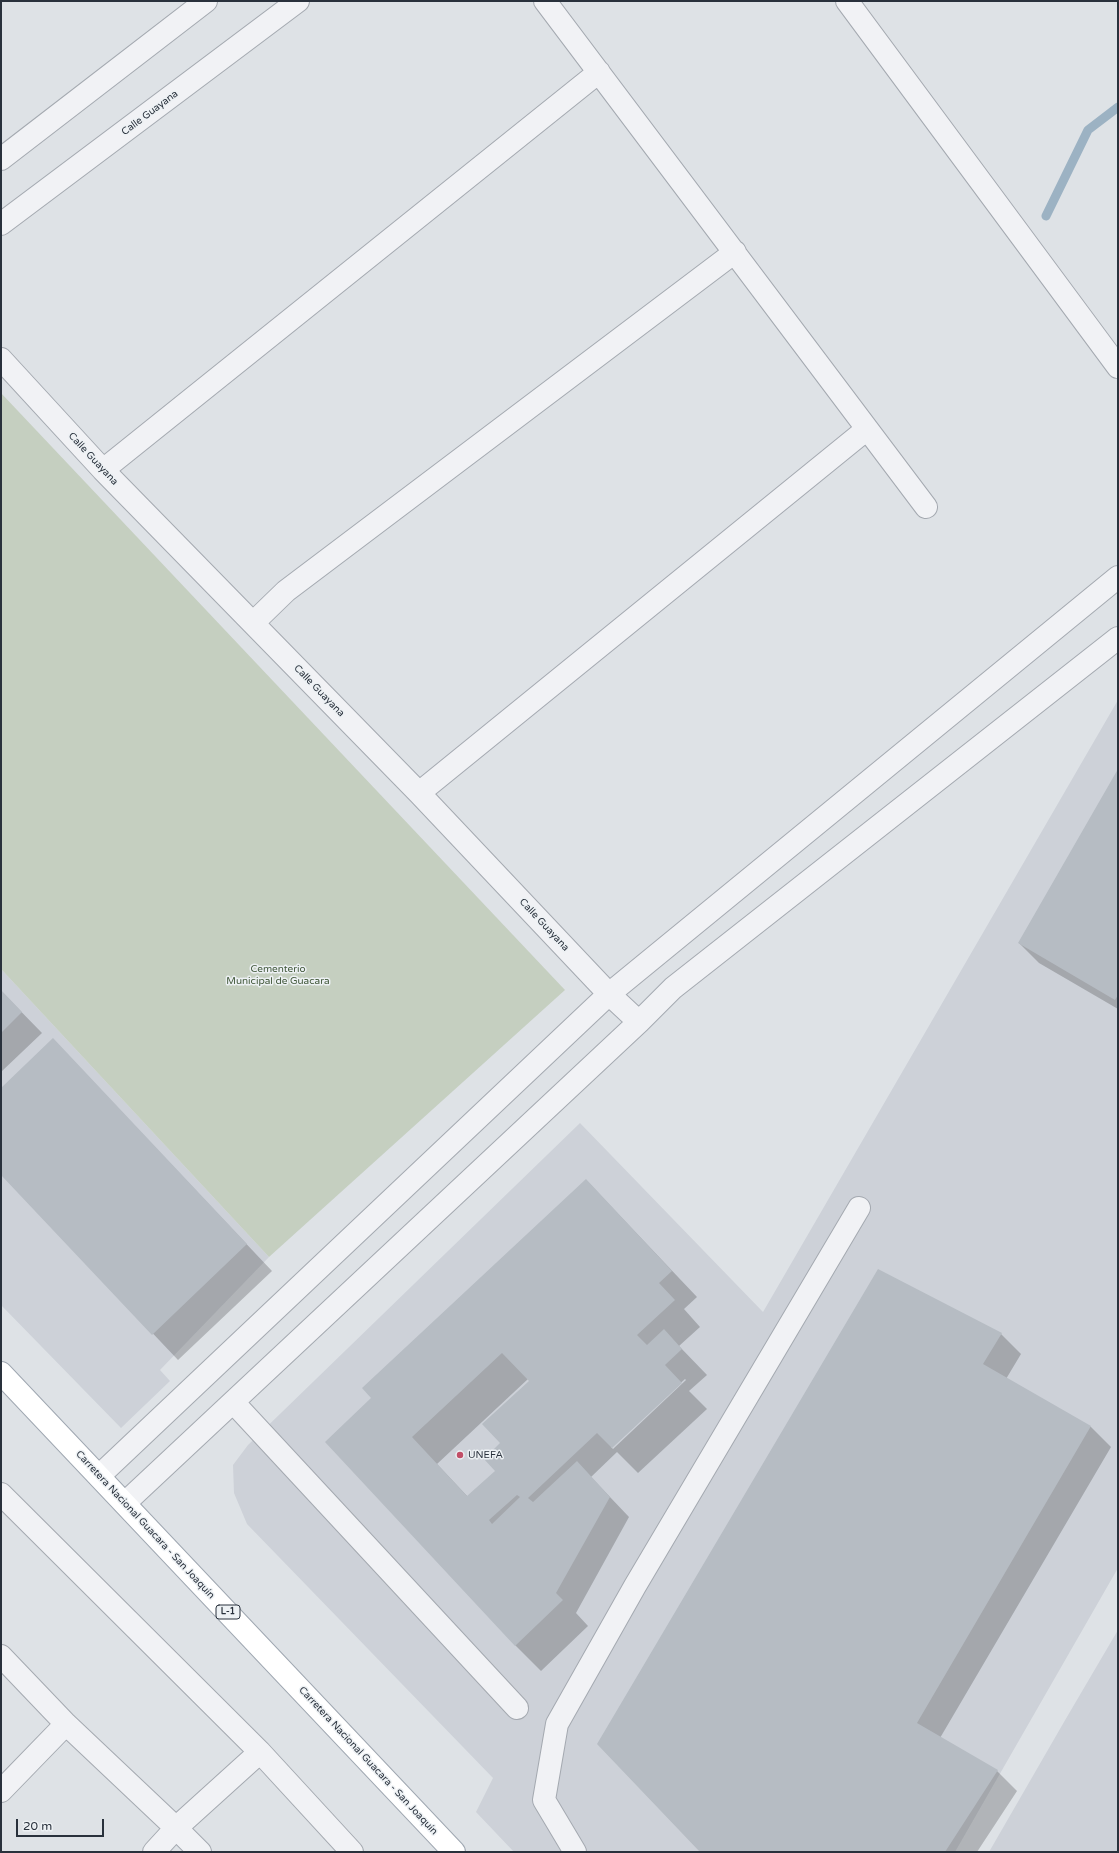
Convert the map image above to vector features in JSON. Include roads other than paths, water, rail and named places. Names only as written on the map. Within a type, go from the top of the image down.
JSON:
[{"type":"main road","name":"Carretera Nacional Guacara - San Joaquín","points":[[1,1373],[454,1852]]},
{"type":"street","points":[[1,160],[206,1]]},
{"type":"street","name":"Calle Guayana","points":[[1,224],[298,1]]},
{"type":"street","points":[[545,1],[926,507]]},
{"type":"street","points":[[847,1],[1118,367]]},
{"type":"street","points":[[103,470],[599,72]]},
{"type":"street","points":[[253,623],[286,591],[735,252]]},
{"type":"street","name":"Calle Guayana","points":[[1,359],[103,470],[418,793],[609,994],[639,1022]]},
{"type":"street","points":[[418,793],[867,429]]},
{"type":"street","points":[[100,1476],[609,994],[1118,577]]},
{"type":"street","points":[[125,1503],[639,1022],[673,988],[1118,638]]},
{"type":"street","points":[[576,1852],[544,1800],[557,1724],[639,1579],[859,1208]]},
{"type":"street","points":[[233,1402],[517,1708]]},
{"type":"street","points":[[1,1494],[260,1752],[352,1852]]},
{"type":"street","points":[[1,1656],[66,1724],[200,1852]]},
{"type":"street","points":[[1,1791],[66,1724]]},
{"type":"street","points":[[154,1852],[176,1828],[260,1752]]},
{"type":"waterway","points":[[1046,216],[1088,130],[1118,107]]},
{"type":"place","name":"UNEFA","points":[[460,1455]]},
{"type":"park label","name":"Cementerio Municipal de Guacara","points":[[278,974]]}]
